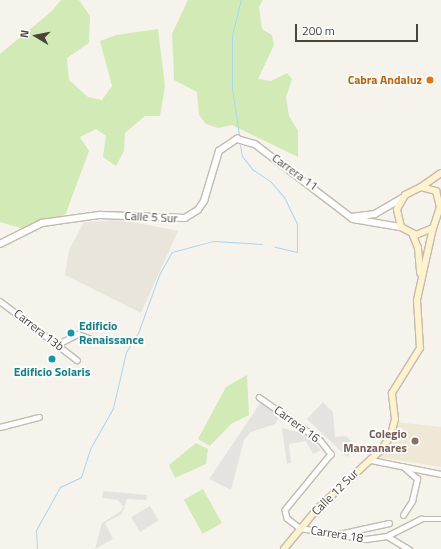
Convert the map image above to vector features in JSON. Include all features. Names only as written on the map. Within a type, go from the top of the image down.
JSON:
[{"type":"main road","points":[[421,187],[436,191],[440,205],[434,228],[425,234],[412,234],[402,226],[397,213],[403,198],[441,173]]},
{"type":"main road","name":"Calle 12 Sur","points":[[284,549],[300,528],[332,493],[371,460],[391,435],[394,419],[392,393],[419,353],[416,308],[420,281],[434,228]]},
{"type":"main road","name":"Calle 12 Sur","points":[[412,234],[418,248],[420,281]]},
{"type":"street","name":"Carrera 11","points":[[234,140],[255,144],[351,216],[363,223],[402,226]]},
{"type":"street","name":"Calle 5 Sur","points":[[0,244],[34,224],[100,215],[185,218],[201,207],[216,155],[234,140]]},
{"type":"street","points":[[351,216],[375,214],[403,198]]},
{"type":"street","name":"Carrera 13b","points":[[0,301],[77,360]]},
{"type":"street","points":[[58,344],[78,334],[97,342]]},
{"type":"street","name":"Carrera 16","points":[[259,397],[320,440],[330,454],[285,510],[287,518],[300,528]]},
{"type":"street","points":[[0,427],[39,417]]},
{"type":"street","points":[[371,460],[441,474]]},
{"type":"street","points":[[403,467],[417,480],[412,501],[403,515]]},
{"type":"street","name":"Carrera 18","points":[[300,528],[366,539],[387,536],[421,519],[441,519]]},
{"type":"street","points":[[338,535],[389,523]]},
{"type":"street","points":[[387,536],[409,549]]},
{"type":"shaded area","points":[[123,220],[178,231],[141,313],[65,275],[69,250],[84,222]]},
{"type":"shaded area","points":[[261,402],[281,415],[275,424],[251,432],[244,440],[231,490],[209,479]]},
{"type":"shaded area","points":[[323,402],[333,412],[335,437],[346,436],[357,447],[347,457],[307,419]]},
{"type":"shaded area","name":"Colegio Manzanares","points":[[396,422],[441,427],[441,467],[378,457]]},
{"type":"shaded area","points":[[282,428],[306,434],[321,450],[313,454],[306,441],[289,444],[291,463],[287,464]]},
{"type":"shaded area","points":[[103,491],[147,495],[146,500],[127,499],[122,514],[105,523],[113,539],[95,549],[102,523],[121,511],[123,506],[118,500],[102,498]]},
{"type":"shaded area","points":[[150,506],[159,521],[140,532],[131,517]]},
{"type":"green space","points":[[61,0],[79,0],[90,16],[89,43],[67,58],[69,80],[88,97],[102,100],[112,86],[100,41],[116,35],[158,29],[165,86],[160,116],[145,116],[125,133],[124,151],[116,166],[103,157],[106,136],[96,129],[80,137],[89,151],[66,213],[52,226],[24,229],[0,222],[0,54],[52,11]]},
{"type":"green space","points":[[188,0],[263,0],[259,7],[262,29],[272,35],[274,45],[258,79],[271,81],[287,73],[292,79],[286,97],[289,116],[298,131],[298,157],[232,125],[218,128],[206,124],[199,115],[197,92],[174,80],[172,34]]},
{"type":"green space","points":[[247,375],[249,415],[231,424],[210,446],[198,439],[226,387]]},
{"type":"green space","points":[[196,443],[208,449],[206,464],[175,478],[169,465]]},
{"type":"green space","points":[[203,489],[222,523],[203,534],[184,500]]},
{"type":"waterway","points":[[239,135],[232,88],[232,35],[241,0]]},
{"type":"waterway","points":[[240,145],[242,156],[252,169],[271,182],[284,197],[297,224],[297,252],[275,247]]},
{"type":"waterway","points":[[37,549],[36,530],[60,487],[81,477],[90,449],[113,408],[126,352],[138,333],[159,275],[172,252],[213,241],[262,244]]},
{"type":"place","name":"Cabra Andaluz","points":[[430,80]]},
{"type":"place","name":"Edificio Renaissance","points":[[71,333]]},
{"type":"place","name":"Edificio Solaris","points":[[52,359]]},
{"type":"place","name":"Colegio Manzanares","points":[[415,441]]}]
